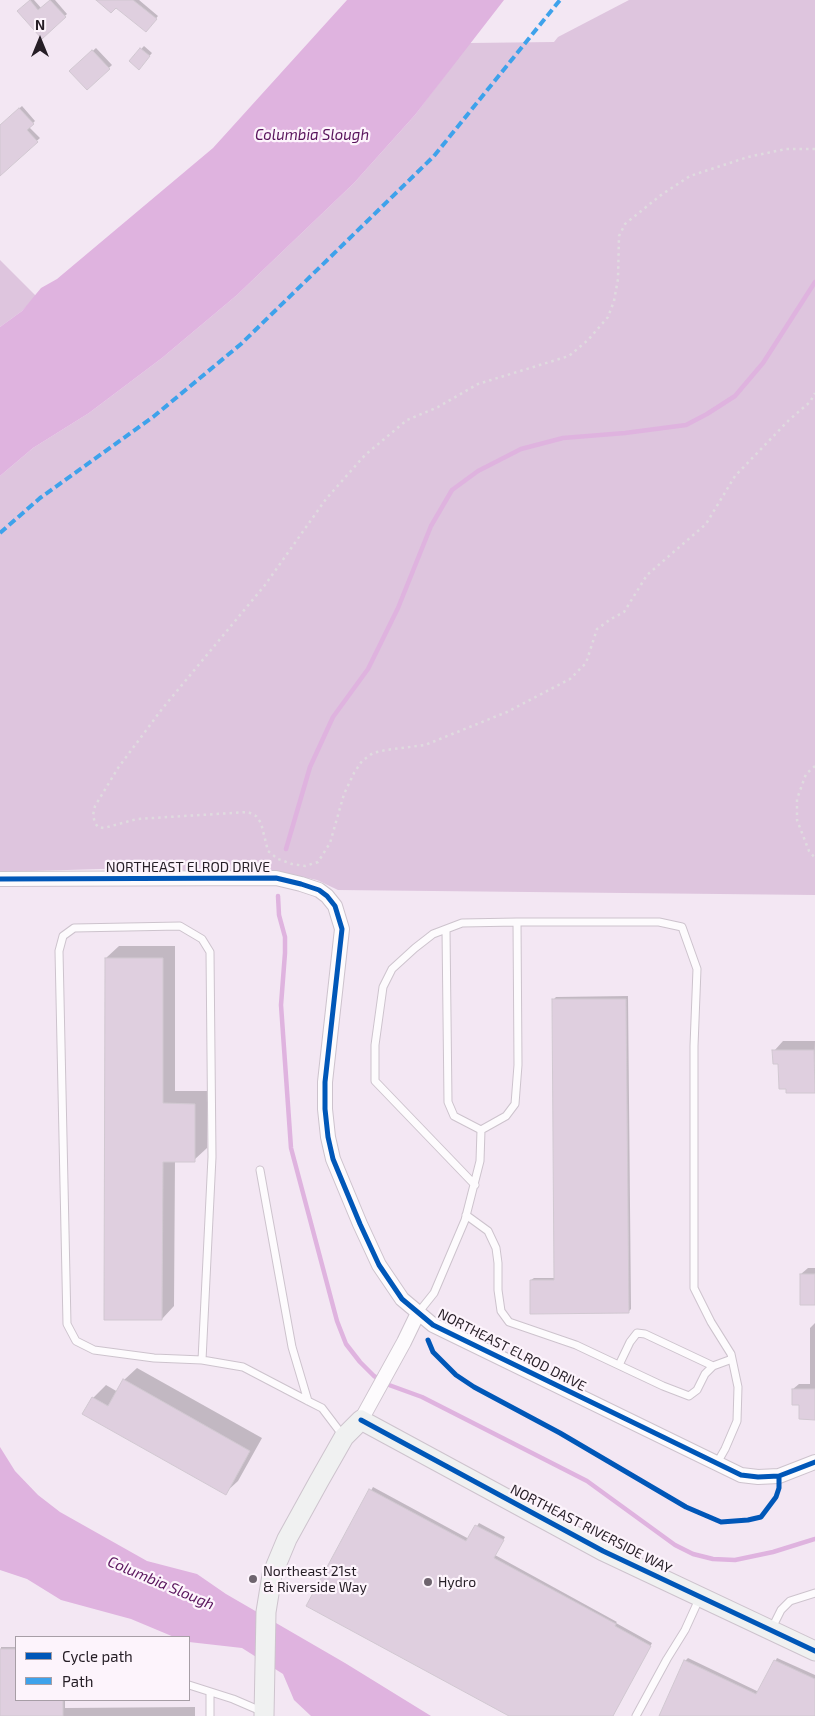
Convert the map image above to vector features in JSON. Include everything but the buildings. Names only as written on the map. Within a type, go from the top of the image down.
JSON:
[{"type":"street","name":"NORTHEAST ELROD DRIVE","points":[[0,879],[276,878],[319,890],[327,896],[334,906],[339,915],[342,929],[325,1082],[328,1137],[340,1178],[378,1265],[402,1299],[433,1325],[741,1475],[758,1477],[778,1476],[815,1462]]},
{"type":"street","points":[[264,1712],[266,1612],[272,1575],[287,1539],[344,1437],[361,1420],[371,1404],[418,1313]]},
{"type":"street","name":"NORTHEAST RIVERSIDE WAY","points":[[361,1420],[405,1442],[603,1551],[815,1651]]},
{"type":"lane","points":[[481,1130],[506,1116],[515,1104],[518,1065],[517,922]]},
{"type":"lane","points":[[475,1185],[375,1081],[375,1045],[383,987],[392,969],[433,934],[462,923],[659,922],[682,927],[698,969],[694,1046],[694,1288],[711,1322],[731,1354],[738,1387],[737,1421],[717,1463]]},
{"type":"lane","points":[[202,1360],[212,1157],[210,952],[202,939],[180,926],[74,928],[63,936],[59,951],[67,1324],[76,1341],[94,1350],[154,1358],[202,1360],[243,1367],[322,1408],[344,1437]]},
{"type":"lane","points":[[446,930],[448,1102],[454,1116],[481,1130]]},
{"type":"lane","points":[[418,1313],[434,1293],[466,1216],[480,1161],[481,1130]]},
{"type":"lane","points":[[260,1170],[292,1347],[308,1401]]},
{"type":"lane","points":[[466,1216],[488,1231],[496,1248],[501,1311],[510,1322],[576,1345],[663,1386],[689,1396],[697,1390],[705,1374],[713,1366],[732,1359]]},
{"type":"lane","points":[[619,1365],[630,1342],[637,1333],[645,1334],[713,1366]]},
{"type":"lane","points":[[771,1630],[781,1610],[790,1602],[815,1593]]},
{"type":"lane","points":[[636,1716],[666,1660],[685,1630],[700,1597]]},
{"type":"lane","points":[[190,1685],[264,1712]]},
{"type":"lane","points":[[210,1692],[210,1716]]},
{"type":"path","points":[[815,149],[786,149],[748,157],[690,176],[661,195],[626,224],[622,230],[619,236],[618,279],[614,301],[608,317],[588,340],[569,356],[478,384],[438,407],[408,420],[365,455],[326,499],[265,585],[162,710],[118,768],[95,806],[93,816],[95,823],[98,827],[104,828],[137,819],[248,812],[256,816],[261,823],[268,851],[278,859],[305,866],[318,862],[330,843],[344,794],[362,761],[380,752],[425,745],[507,712],[570,679],[586,663],[597,630],[611,618],[624,612],[647,576],[706,524],[734,476],[789,420],[810,402],[815,393]]},
{"type":"path","points":[[815,766],[806,774],[797,799],[798,820],[809,851],[815,858]]},
{"type":"shaded area","points":[[629,0],[815,0],[815,895],[338,890],[317,880],[277,872],[101,869],[0,872],[0,476],[33,448],[89,413],[162,358],[237,295],[354,183],[415,115],[469,43],[554,42],[558,37]]},
{"type":"shaded area","points":[[0,260],[36,296],[22,311],[0,327]]},
{"type":"water","name":"Columbia Slough","points":[[347,0],[504,0],[415,115],[354,183],[237,295],[162,358],[89,413],[33,448],[0,476],[0,327],[22,311],[41,288],[57,279],[213,148]]},
{"type":"water","points":[[0,1447],[15,1471],[38,1495],[60,1512],[147,1561],[197,1574],[226,1594],[345,1663],[431,1716],[311,1716],[294,1700],[283,1674],[242,1648],[190,1642],[190,1636],[172,1636],[131,1619],[61,1600],[27,1579],[0,1570]]},
{"type":"waterway","points":[[286,849],[310,767],[333,717],[368,669],[398,608],[431,526],[452,490],[478,471],[521,449],[563,438],[625,433],[686,425],[707,414],[735,396],[763,363],[815,282]]},
{"type":"waterway","points":[[278,896],[279,915],[285,937],[281,1005],[291,1148],[337,1321],[346,1344],[360,1362],[374,1376],[389,1385],[422,1397],[587,1481],[675,1545],[693,1554],[713,1559],[735,1560],[773,1552],[815,1539]]},
{"type":"marked path","points":[[0,533],[40,498],[153,417],[241,344],[434,156],[560,0]]},
{"type":"cycle path","points":[[0,879],[276,878],[319,890],[335,906],[342,929],[325,1082],[328,1137],[333,1159],[360,1224],[379,1265],[402,1299],[433,1325],[741,1475],[758,1477],[779,1476],[815,1462]]},
{"type":"cycle path","points":[[428,1340],[433,1352],[456,1375],[474,1387],[560,1433],[686,1507],[721,1522],[761,1517],[776,1497],[779,1488],[779,1476]]},
{"type":"cycle path","points":[[361,1420],[603,1551],[815,1651]]},
{"type":"place","name":"Northeast 21st & Riverside Way","points":[[253,1579]]},
{"type":"place","name":"Hydro","points":[[428,1582]]}]
